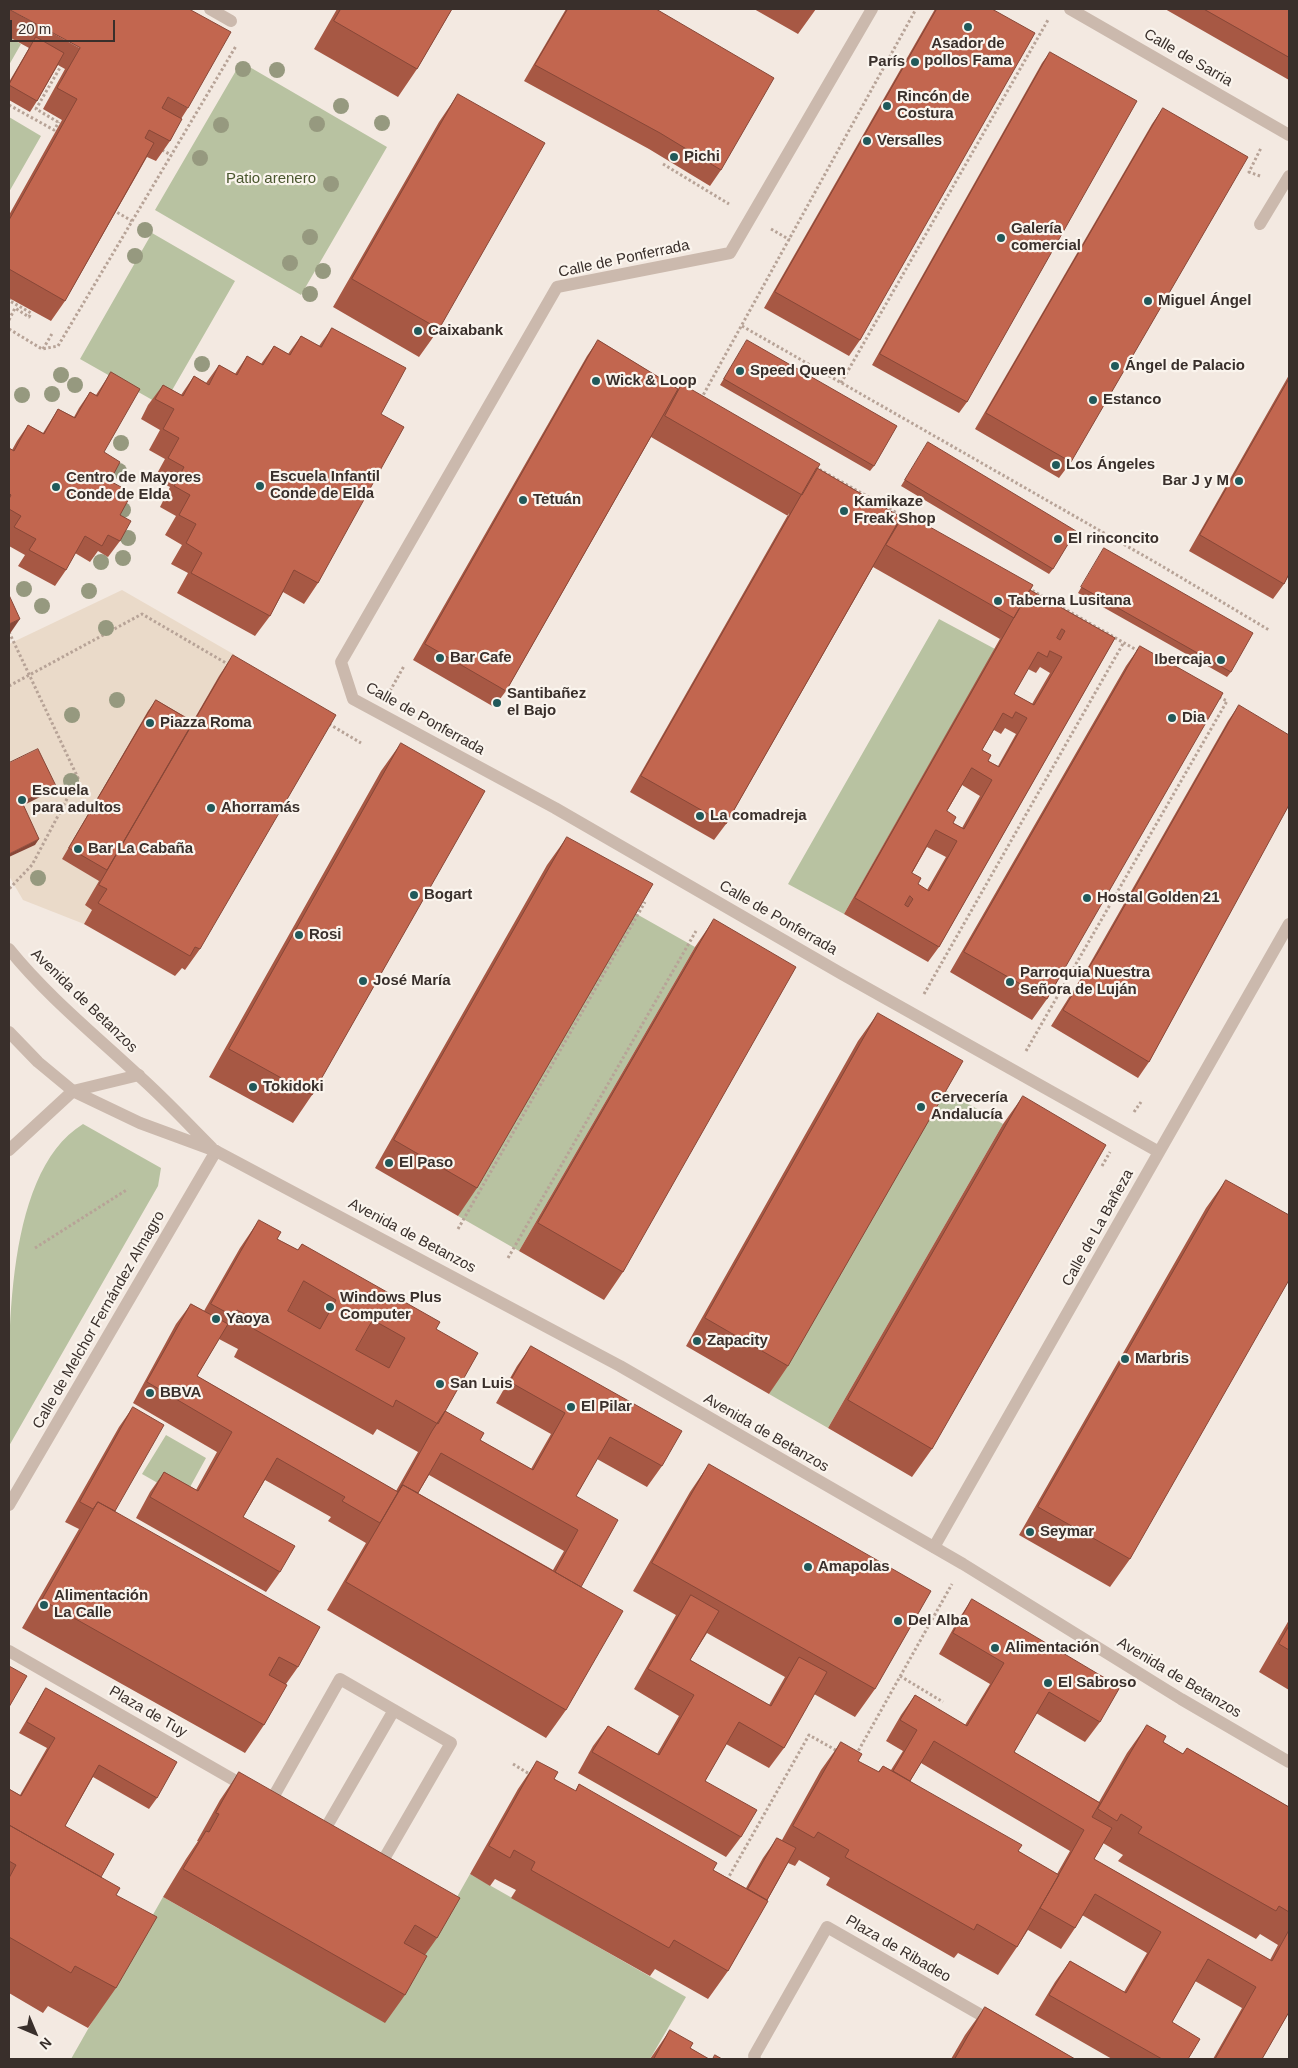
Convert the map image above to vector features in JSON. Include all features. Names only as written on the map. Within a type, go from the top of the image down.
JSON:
[{"type":"street","points":[[210,9],[231,21]]},
{"type":"street","name":"Calle de Ponferrada","points":[[872,9],[730,253],[557,287],[341,662],[353,699],[555,808],[913,1014],[1159,1152]]},
{"type":"street","name":"Calle de Sarria","points":[[1070,9],[1289,135]]},
{"type":"street","points":[[1260,224],[1289,176]]},
{"type":"street","name":"Calle de La Bañeza","points":[[934,1547],[1289,924]]},
{"type":"street","name":"Avenida de Betanzos","points":[[9,949],[78,1021],[139,1075],[216,1151]]},
{"type":"street","name":"Avenida de Betanzos","points":[[9,1032],[38,1062],[73,1091],[140,1123],[216,1151],[620,1366],[963,1564],[1164,1688],[1289,1762]]},
{"type":"street","name":"Avenida de Betanzos","points":[[73,1091],[139,1075]]},
{"type":"street","points":[[9,1150],[73,1091]]},
{"type":"street","name":"Calle de Melchor Fernández Almagro","points":[[9,1505],[216,1151]]},
{"type":"street","name":"Plaza de Tuy","points":[[9,1652],[271,1801],[382,1864],[451,1743],[340,1680],[271,1801]]},
{"type":"street","points":[[324,1831],[394,1710]]},
{"type":"street","name":"Plaza de Ribadeo","points":[[755,2059],[754,2056],[827,1927],[1008,2030]]},
{"type":"path","points":[[708,406],[699,401],[790,240],[916,9]]},
{"type":"path","points":[[841,383],[1050,17]]},
{"type":"path","points":[[9,329],[42,349],[58,346],[228,58]]},
{"type":"path","points":[[9,105],[54,130],[60,122],[36,109],[61,66]]},
{"type":"path","points":[[162,150],[171,155]]},
{"type":"path","points":[[663,164],[790,240]]},
{"type":"path","points":[[113,210],[132,221]]},
{"type":"path","points":[[9,320],[10,313],[15,308],[28,316],[31,313],[10,301],[10,299]]},
{"type":"path","points":[[742,326],[1160,565],[1269,630]]},
{"type":"path","points":[[42,349],[53,332]]},
{"type":"path","points":[[812,465],[907,519]]},
{"type":"path","points":[[1020,583],[1141,652]]},
{"type":"path","points":[[9,686],[142,614],[239,671]]},
{"type":"path","points":[[9,632],[78,778],[32,865],[9,889]]},
{"type":"path","points":[[913,1014],[1124,642]]},
{"type":"path","points":[[389,693],[404,666]]},
{"type":"path","points":[[1014,1070],[1227,701],[1210,691]]},
{"type":"path","points":[[328,724],[361,743]]},
{"type":"path","points":[[458,1229],[645,902]]},
{"type":"path","points":[[508,1258],[696,931]]},
{"type":"path","points":[[1134,1112],[1141,1102]]},
{"type":"path","points":[[1102,1166],[1113,1147]]},
{"type":"path","points":[[35,1248],[128,1189]]},
{"type":"path","points":[[853,1760],[963,1564]]},
{"type":"path","points":[[900,1676],[943,1702]]},
{"type":"path","points":[[725,1884],[808,1735],[846,1756]]},
{"type":"path","points":[[513,1764],[538,1779]]},
{"type":"green space","points":[[9,37],[21,44],[9,65]]},
{"type":"green space","name":"Patio arenero","points":[[241,62],[387,147],[301,295],[155,210]]},
{"type":"green space","points":[[9,117],[41,136],[9,192]]},
{"type":"green space","points":[[152,233],[235,281],[163,406],[80,359]]},
{"type":"green space","points":[[939,619],[995,649],[844,914],[788,884]]},
{"type":"green space","points":[[633,912],[695,947],[519,1251],[458,1216]]},
{"type":"green space","points":[[943,1089],[1003,1124],[828,1428],[769,1394]]},
{"type":"green space","points":[[83,1124],[161,1168],[158,1186],[9,1446],[11,1318],[15,1270],[23,1225],[36,1183],[56,1149]]},
{"type":"green space","points":[[166,1435],[206,1458],[184,1498],[142,1474]]},
{"type":"green space","points":[[470,1874],[686,1997],[650,2059],[71,2059],[163,1897],[219,1929],[418,1966]]},
{"type":"shaded area","points":[[122,590],[235,655],[219,676],[186,732],[62,859],[100,881],[92,910],[84,924],[23,900],[9,876],[9,857],[35,845],[9,767],[9,644]]},
{"type":"building","points":[[9,9],[189,9],[231,32],[188,108],[168,97],[162,108],[182,119],[170,141],[149,130],[145,138],[154,143],[65,301],[9,269],[9,220],[77,99],[57,88],[80,48]]},
{"type":"building","points":[[341,9],[452,9],[417,69],[334,21]]},
{"type":"building","points":[[568,9],[656,9],[774,78],[721,170],[660,133],[535,65]]},
{"type":"building","points":[[937,9],[992,9],[1035,33],[860,340],[775,292]]},
{"type":"building","points":[[1204,9],[1289,9],[1289,57]]},
{"type":"building","points":[[36,37],[64,53],[37,101],[9,85]]},
{"type":"building","name":"Galería comercial","points":[[1050,52],[1137,101],[967,402],[880,354]]},
{"type":"building","points":[[458,94],[545,143],[439,329],[352,279]]},
{"type":"building","points":[[1163,108],[1248,157],[1071,462],[986,413]]},
{"type":"building","points":[[332,328],[406,368],[381,414],[404,427],[318,583],[294,570],[270,616],[191,573],[202,553],[186,543],[196,524],[179,515],[190,495],[174,486],[184,467],[168,458],[179,438],[163,429],[174,409],[155,399],[163,385],[183,396],[194,376],[209,385],[219,365],[237,375],[247,356],[263,365],[274,346],[290,355],[301,336],[321,347]]},
{"type":"building","points":[[598,340],[678,389],[506,691],[425,644]]},
{"type":"building","points":[[747,340],[897,426],[874,466],[724,379]]},
{"type":"building","name":"Centro de Mayores Conde de Elda","points":[[111,372],[140,389],[104,452],[120,462],[110,481],[132,493],[120,515],[131,521],[120,541],[108,535],[102,546],[85,536],[66,570],[29,550],[36,539],[14,527],[21,516],[9,509],[11,495],[9,493],[9,448],[14,451],[28,425],[44,434],[58,409],[75,418],[90,392],[97,396]]},
{"type":"building","points":[[1289,379],[1289,574],[1284,584],[1200,535]]},
{"type":"building","points":[[682,384],[820,464],[802,495],[665,416]]},
{"type":"building","points":[[928,442],[1076,531],[1053,569],[905,480]]},
{"type":"building","points":[[817,468],[901,517],[726,824],[641,776]]},
{"type":"building","points":[[905,513],[1033,585],[1014,618],[886,545]]},
{"type":"building","points":[[1104,548],[1253,633],[1231,672],[1081,587]]},
{"type":"building","points":[[1030,590],[1115,638],[939,947],[855,898]],"holes":[[[1062,629],[1065,631],[1060,640],[1057,638]],[[1050,651],[1062,657],[1034,705],[1014,694],[1038,652],[1047,657]],[[1016,712],[1027,718],[999,767],[988,761],[991,755],[982,750],[1003,713],[1012,718]],[[972,768],[992,780],[964,829],[953,823],[956,817],[947,811]],[[936,830],[957,841],[929,891],[918,884],[921,878],[912,873]],[[910,896],[913,899],[908,907],[905,905]]]},
{"type":"building","points":[[9,595],[20,619],[9,624]]},
{"type":"building","points":[[1140,646],[1223,693],[1047,999],[964,952]]},
{"type":"building","name":"Ahorramás","points":[[233,655],[336,715],[200,949],[195,947],[190,956],[98,903],[107,889],[99,885]]},
{"type":"building","points":[[156,700],[193,722],[107,870],[69,848]]},
{"type":"building","points":[[1239,705],[1289,735],[1289,805],[1149,1062],[1063,1010],[1099,951]]},
{"type":"building","points":[[401,743],[485,791],[312,1095],[229,1049]]},
{"type":"building","name":"Escuela para adultos","points":[[38,749],[56,786],[22,802],[39,839],[9,854],[9,763]]},
{"type":"building","points":[[567,837],[653,884],[477,1188],[394,1140]]},
{"type":"building","points":[[714,919],[796,967],[623,1272],[538,1223]]},
{"type":"building","points":[[878,1013],[963,1061],[788,1366],[705,1318]]},
{"type":"building","points":[[1023,1096],[1106,1145],[932,1449],[848,1400]]},
{"type":"building","points":[[1226,1180],[1289,1215],[1289,1280],[1130,1559],[1038,1507]]},
{"type":"building","points":[[259,1220],[281,1232],[277,1239],[298,1250],[302,1244],[440,1322],[436,1329],[478,1353],[438,1424],[396,1400],[393,1407],[254,1329],[258,1321],[237,1310],[233,1316],[211,1304]],"holes":[[[304,1281],[336,1300],[320,1329],[288,1311]],[[373,1320],[405,1338],[389,1368],[356,1350]]]},
{"type":"building","points":[[191,1304],[228,1324],[197,1376],[398,1492],[380,1523],[342,1501],[345,1497],[277,1458],[243,1517],[295,1546],[280,1572],[150,1497],[164,1472],[198,1491],[232,1432],[147,1382]]},
{"type":"building","points":[[531,1346],[682,1431],[662,1466],[610,1437],[576,1496],[618,1520],[581,1587],[555,1572],[578,1530],[441,1453],[418,1493],[403,1485],[398,1492],[445,1411],[484,1433],[480,1440],[533,1470],[565,1413],[510,1382]]},
{"type":"building","points":[[133,1407],[164,1425],[115,1511],[98,1502],[93,1509],[80,1502]]},
{"type":"building","points":[[709,1464],[931,1591],[875,1689],[652,1563]]},
{"type":"building","points":[[403,1485],[623,1611],[566,1710],[346,1582]]},
{"type":"building","points":[[98,1502],[320,1627],[298,1667],[279,1657],[269,1675],[287,1685],[264,1725],[42,1600]]},
{"type":"building","points":[[691,1595],[719,1611],[690,1660],[771,1706],[799,1657],[827,1672],[784,1748],[739,1722],[705,1781],[757,1810],[741,1837],[592,1752],[608,1726],[659,1755],[694,1695],[648,1669]]},
{"type":"building","points":[[972,1599],[1120,1687],[1100,1722],[1049,1692],[1014,1752],[1100,1803],[1092,1817],[1112,1828],[1094,1859],[1272,1961],[1289,1930],[1289,2012],[1262,2059],[1215,2059],[1256,1987],[1208,1959],[1172,2022],[1200,2039],[1188,2059],[1162,2059],[1049,1995],[1070,1961],[1126,1993],[1161,1932],[1095,1894],[1075,1928],[1040,1908],[1084,1830],[934,1741],[910,1781],[893,1771],[917,1730],[900,1720],[915,1695],[967,1726],[1004,1663],[953,1633]]},
{"type":"building","points":[[1289,1626],[1289,1650],[1279,1644]]},
{"type":"building","points":[[9,1666],[27,1676],[9,1707]]},
{"type":"building","points":[[46,1688],[177,1762],[157,1798],[99,1765],[65,1826],[114,1854],[101,1877],[9,1825],[9,1789],[21,1796],[55,1738],[27,1722]]},
{"type":"building","points":[[1147,1725],[1166,1736],[1163,1742],[1183,1754],[1187,1748],[1289,1807],[1289,1912],[1279,1906],[1276,1911],[1138,1833],[1142,1827],[1121,1814],[1117,1821],[1098,1809]]},
{"type":"building","points":[[841,1742],[862,1754],[858,1761],[879,1772],[883,1766],[1022,1845],[1018,1851],[1059,1875],[1017,1947],[977,1924],[974,1930],[845,1857],[849,1850],[818,1832],[814,1838],[793,1826]]},
{"type":"building","points":[[537,1761],[558,1772],[554,1779],[576,1791],[579,1784],[717,1863],[713,1870],[768,1901],[728,1971],[674,1940],[669,1948],[531,1870],[535,1862],[514,1850],[510,1858],[489,1846]]},
{"type":"building","points":[[239,1772],[460,1898],[437,1938],[415,1925],[404,1943],[427,1956],[405,1995],[183,1869],[206,1831],[209,1832],[219,1814],[216,1813]]},
{"type":"building","points":[[9,1825],[120,1888],[116,1895],[157,1917],[116,1988],[75,1966],[71,1973],[9,1937],[9,1878],[16,1865],[9,1861]]},
{"type":"building","points":[[777,1838],[796,1848],[767,1900],[748,1889]]},
{"type":"building","points":[[985,2007],[1075,2059],[955,2059]]},
{"type":"building","points":[[670,2030],[693,2043],[690,2048],[709,2059],[654,2059]]},
{"type":"building","points":[[715,2055],[722,2059],[713,2059]]},
{"type":"place","name":"Asador de pollos Fama","points":[[968,27]]},
{"type":"place","name":"París","points":[[915,62]]},
{"type":"place","name":"Rincón de Costura","points":[[887,106]]},
{"type":"place","name":"Versalles","points":[[867,141]]},
{"type":"place","name":"Pichi","points":[[674,157]]},
{"type":"place","name":"Galería comercial","points":[[1001,238]]},
{"type":"place","name":"Miguel Ángel","points":[[1148,301]]},
{"type":"place","name":"Caixabank","points":[[418,331]]},
{"type":"place","name":"Ángel de Palacio","points":[[1115,366]]},
{"type":"place","name":"Speed Queen","points":[[740,371]]},
{"type":"place","name":"Wick & Loop","points":[[596,381]]},
{"type":"place","name":"Estanco","points":[[1093,400]]},
{"type":"place","name":"Los Ángeles","points":[[1056,465]]},
{"type":"place","name":"Bar J y M","points":[[1239,481]]},
{"type":"place","name":"Escuela Infantil Conde de Elda","points":[[260,486]]},
{"type":"place","name":"Centro de Mayores Conde de Elda","points":[[56,487]]},
{"type":"place","name":"Tetuán","points":[[523,500]]},
{"type":"place","name":"Kamikaze Freak Shop","points":[[844,511]]},
{"type":"place","name":"El rinconcito","points":[[1058,539]]},
{"type":"place","name":"Taberna Lusitana","points":[[998,601]]},
{"type":"place","name":"Bar Cafe","points":[[440,658]]},
{"type":"place","name":"Ibercaja","points":[[1221,660]]},
{"type":"place","name":"Santibañez el Bajo","points":[[497,703]]},
{"type":"place","name":"Dia","points":[[1172,718]]},
{"type":"place","name":"Piazza Roma","points":[[150,723]]},
{"type":"place","name":"Escuela para adultos","points":[[22,800]]},
{"type":"place","name":"Ahorramás","points":[[211,808]]},
{"type":"place","name":"La comadreja","points":[[700,816]]},
{"type":"place","name":"Bar La Cabaña","points":[[78,849]]},
{"type":"place","name":"Bogart","points":[[414,895]]},
{"type":"place","name":"Hostal Golden 21","points":[[1087,898]]},
{"type":"place","name":"Rosi","points":[[299,935]]},
{"type":"place","name":"José María","points":[[363,981]]},
{"type":"place","name":"Parroquia Nuestra Señora de Luján","points":[[1010,982]]},
{"type":"place","name":"Tokidoki","points":[[253,1087]]},
{"type":"place","name":"Cervecería Andalucía","points":[[921,1107]]},
{"type":"place","name":"El Paso","points":[[389,1163]]},
{"type":"place","name":"Windows Plus Computer","points":[[330,1307]]},
{"type":"place","name":"Yaoya","points":[[216,1319]]},
{"type":"place","name":"Zapacity","points":[[697,1341]]},
{"type":"place","name":"Marbris","points":[[1125,1359]]},
{"type":"place","name":"San Luis","points":[[440,1384]]},
{"type":"place","name":"BBVA","points":[[150,1393]]},
{"type":"place","name":"El Pilar","points":[[571,1407]]},
{"type":"place","name":"Seymar","points":[[1030,1532]]},
{"type":"place","name":"Amapolas","points":[[808,1567]]},
{"type":"place","name":"Alimentación La Calle","points":[[44,1605]]},
{"type":"place","name":"Del Alba","points":[[898,1621]]},
{"type":"place","name":"Alimentación","points":[[995,1648]]},
{"type":"place","name":"El Sabroso","points":[[1048,1683]]}]
